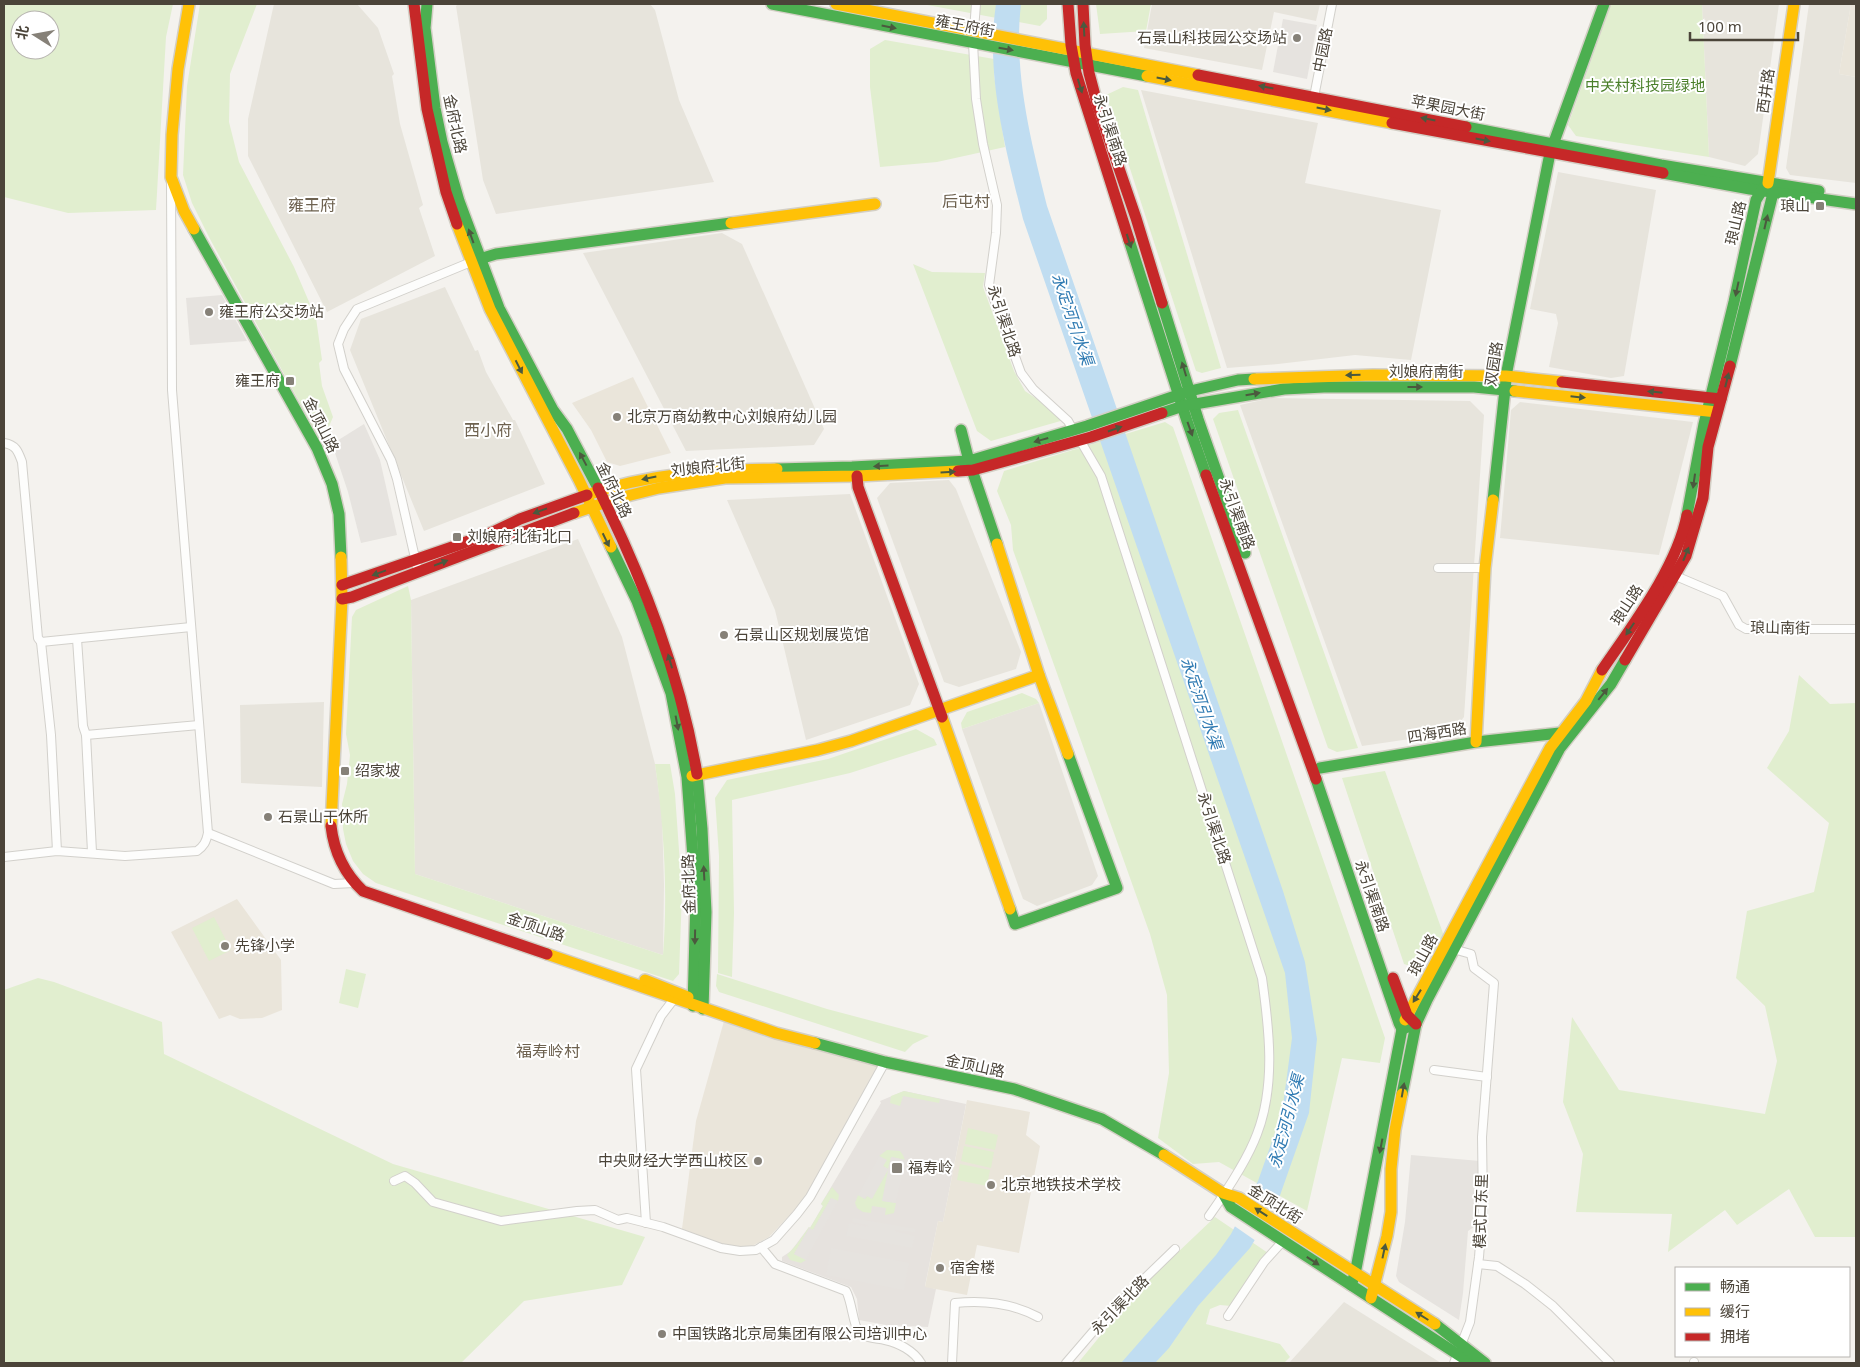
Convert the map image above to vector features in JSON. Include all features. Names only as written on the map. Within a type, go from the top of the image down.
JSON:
[{"type":"main road","name":"金顶山路","points":[[189,4],[177,78],[172,135],[171,177],[184,211],[322,457],[332,484],[339,514],[342,599],[331,823],[336,849],[345,871],[354,883],[363,891],[674,999],[805,1041],[885,1062],[1034,1095],[1102,1119],[1163,1154],[1223,1193]]},
{"type":"main road","name":"金府北路","points":[[414,4],[422,76],[434,143],[446,192],[475,261],[553,410],[567,429],[599,490],[648,600],[668,652],[690,732],[696,898],[696,1005]]},
{"type":"main road","name":"金府北路","points":[[427,4],[425,28],[435,108],[442,142],[490,309],[586,495],[637,601],[671,693],[692,776]]},
{"type":"main road","name":"雍王府街","points":[[772,4],[976,43],[1036,48]]},
{"type":"main road","name":"雍王府街","points":[[836,4],[857,6],[976,30],[1036,48]]},
{"type":"main road","name":"永引渠南路","points":[[1068,4],[1073,61],[1087,110],[1402,1029],[1353,1280]]},
{"type":"main road","name":"永引渠南路","points":[[1083,4],[1086,52],[1098,107],[1136,218],[1186,399],[1320,768],[1397,990],[1407,1015],[1416,1024]]},
{"type":"main road","name":"双园路","points":[[1476,742],[1485,568],[1506,376],[1552,149],[1604,4]]},
{"type":"main road","name":"西井路","points":[[1767,189],[1794,4]]},
{"type":"main road","points":[[854,20],[857,6]]},
{"type":"main road","name":"苹果园大街","points":[[1036,48],[1071,49],[1086,52],[1117,64],[1552,149],[1856,204]]},
{"type":"main road","name":"苹果园大街","points":[[1036,48],[1073,61],[1088,64],[1117,64],[1314,97],[1552,149]]},
{"type":"main road","name":"苹果园大街","points":[[1767,189],[1856,196]]},
{"type":"main road","name":"琅山路","points":[[1416,1024],[1560,748],[1611,684],[1671,574],[1716,399],[1756,200],[1767,189]]},
{"type":"main road","points":[[475,261],[496,254],[875,204]]},
{"type":"main road","name":"刘娘府南街","points":[[1186,399],[1238,380],[1276,376],[1373,375],[1506,376],[1716,399]]},
{"type":"main road","name":"刘娘府南街","points":[[1186,399],[1284,389],[1424,387],[1504,389],[1713,411]]},
{"type":"main road","name":"刘娘府北街","points":[[342,585],[418,566],[604,503],[659,488],[705,480],[858,476],[971,466],[1083,433],[1186,399]]},
{"type":"main road","points":[[858,476],[858,487],[940,710],[1014,924],[1117,888],[1039,675],[961,430]]},
{"type":"main road","name":"刘娘府北街","points":[[342,599],[352,597],[520,519],[599,490],[656,477],[691,471],[971,466]]},
{"type":"main road","name":"琅山路","points":[[1402,1029],[1407,1015],[1550,748],[1586,701],[1598,675],[1642,610],[1671,574]]},
{"type":"main road","points":[[692,776],[818,750],[850,741],[1039,675]]},
{"type":"main road","name":"四海西路","points":[[1320,768],[1476,742],[1560,733]]},
{"type":"main road","name":"金顶山路","points":[[354,883],[672,990],[696,1005]]},
{"type":"main road","points":[[1402,1029],[1416,1024]]},
{"type":"main road","points":[[1373,1292],[1390,1212],[1391,1169],[1396,1130],[1416,1024]]},
{"type":"main road","name":"金顶北街","points":[[1223,1193],[1240,1205],[1272,1235],[1373,1292],[1472,1363]]},
{"type":"main road","name":"金顶北街","points":[[1240,1205],[1279,1225],[1353,1280]]},
{"type":"main road","name":"金顶北街","points":[[1458,1353],[1485,1363]]},
{"type":"street","points":[[976,4],[976,30]]},
{"type":"street","name":"中园路","points":[[1314,97],[1332,4]]},
{"type":"street","name":"永引渠北路","points":[[976,43],[976,99],[983,144],[997,205],[996,234],[989,285],[1021,373],[1033,389],[1083,433],[1101,476],[1262,978],[1269,1030],[1267,1092],[1258,1132],[1243,1164],[1209,1216]]},
{"type":"street","points":[[4,857],[57,850],[125,856],[196,851],[203,847],[208,833],[172,390],[171,177]]},
{"type":"street","points":[[418,566],[391,460],[344,370],[338,344],[344,329],[357,309],[475,261]]},
{"type":"street","points":[[4,443],[17,448],[22,462],[38,638],[41,642],[51,735],[57,850]]},
{"type":"street","points":[[1438,568],[1485,568]]},
{"type":"street","name":"琅山南街","points":[[1671,574],[1723,596],[1739,625],[1746,629],[1856,629]]},
{"type":"street","points":[[41,642],[191,627]]},
{"type":"street","points":[[77,639],[86,735],[92,852]]},
{"type":"street","points":[[86,735],[199,725]]},
{"type":"street","points":[[208,833],[334,884],[354,883]]},
{"type":"street","name":"模式口东里","points":[[1453,950],[1471,954],[1474,968],[1494,983],[1482,1137],[1483,1206],[1478,1264],[1470,1322],[1458,1353]]},
{"type":"street","points":[[646,1223],[636,1070],[661,1016],[674,999]]},
{"type":"street","points":[[394,1181],[405,1176],[415,1183],[433,1202],[501,1221],[577,1210],[595,1210],[618,1220],[627,1218],[662,1227],[720,1248],[740,1251],[756,1250],[774,1240],[810,1197],[885,1062]]},
{"type":"street","points":[[1434,1070],[1487,1077]]},
{"type":"street","points":[[1228,1316],[1264,1262],[1283,1241]]},
{"type":"street","points":[[761,1247],[766,1256],[775,1264],[846,1291],[851,1300],[856,1327],[860,1332],[866,1336],[902,1346],[918,1358],[921,1363]]},
{"type":"street","name":"永引渠北路","points":[[1066,1363],[1109,1313],[1175,1249]]},
{"type":"street","points":[[1478,1264],[1496,1266],[1525,1284],[1553,1306],[1610,1363]]},
{"type":"street","points":[[952,1363],[955,1303],[979,1301],[1011,1305],[1038,1317]]},
{"type":"shaded area","points":[[274,4],[357,4],[378,28],[394,74],[392,76],[400,124],[423,205],[419,208],[435,256],[327,312],[248,156],[248,119]]},
{"type":"shaded area","points":[[458,4],[650,4],[655,10],[679,100],[714,182],[496,214],[483,180],[456,6]]},
{"type":"shaded area","points":[[1152,4],[1320,4],[1316,21],[1274,12],[1262,70],[1144,48]]},
{"type":"shaded area","points":[[1702,4],[1779,4],[1758,154],[1745,166],[1709,157]]},
{"type":"shaded area","points":[[1809,4],[1851,4],[1839,74],[1856,77],[1856,183],[1790,175],[1786,168]]},
{"type":"shaded area","points":[[1851,4],[1856,4],[1856,77],[1839,74]]},
{"type":"shaded area","name":"石景山科技园公交场站","points":[[1283,19],[1317,25],[1307,79],[1273,72]]},
{"type":"shaded area","points":[[1141,90],[1318,123],[1305,183],[1441,210],[1411,360],[1355,355],[1227,368]]},
{"type":"shaded area","points":[[1558,172],[1656,190],[1624,376],[1611,378],[1549,367],[1558,323],[1556,314],[1530,309]]},
{"type":"shaded area","points":[[722,233],[742,244],[824,429],[814,445],[686,451],[583,253]]},
{"type":"shaded area","points":[[445,287],[475,351],[478,350],[486,372],[513,420],[515,420],[545,484],[424,531],[350,350],[361,319]]},
{"type":"shaded area","name":"雍王府公交场站","points":[[222,295],[247,341],[190,345],[186,298]]},
{"type":"shaded area","name":"北京万商幼教中心刘娘府幼儿园","points":[[633,377],[671,453],[620,466],[607,462],[591,430],[572,403]]},
{"type":"shaded area","points":[[1271,398],[1470,401],[1484,415],[1464,717],[1451,733],[1362,746],[1240,405]]},
{"type":"shaded area","points":[[1520,402],[1693,422],[1659,555],[1500,538],[1511,410]]},
{"type":"shaded area","points":[[364,424],[380,460],[397,535],[361,543],[348,492],[332,444]]},
{"type":"shaded area","points":[[949,480],[956,489],[1021,652],[1016,669],[959,687],[944,682],[877,498],[890,483]]},
{"type":"shaded area","points":[[850,494],[919,684],[910,705],[806,740],[775,610],[727,500]]},
{"type":"shaded area","points":[[578,539],[622,637],[655,764],[662,815],[663,955],[415,874],[411,600]]},
{"type":"shaded area","points":[[324,702],[322,787],[241,783],[240,705]]},
{"type":"shaded area","points":[[1039,703],[1098,876],[1092,885],[1037,906],[1023,899],[962,729]]},
{"type":"shaded area","name":"先锋小学","points":[[237,899],[281,960],[282,1010],[262,1018],[240,1019],[230,1015],[219,1019],[171,932]]},
{"type":"shaded area","name":"中央财经大学西山校区","points":[[724,1021],[879,1064],[803,1201],[769,1237],[752,1246],[739,1247],[722,1244],[682,1229],[696,1121]]},
{"type":"shaded area","points":[[904,1091],[966,1104],[943,1222],[938,1221],[925,1286],[936,1289],[928,1327],[886,1325],[859,1320],[857,1299],[851,1287],[782,1261],[782,1257],[791,1251],[810,1228],[823,1206],[821,1204],[881,1103],[880,1101]]},
{"type":"shaded area","name":"北京地铁技术学校","points":[[967,1100],[1030,1112],[1026,1135],[1040,1146],[1019,1253],[977,1245],[967,1295],[925,1287],[938,1221],[943,1222]]},
{"type":"shaded area","points":[[1411,1155],[1480,1161],[1478,1224],[1468,1231],[1459,1320],[1399,1282],[1396,1276],[1405,1222]]},
{"type":"shaded area","points":[[879,1156],[887,1160],[883,1166],[888,1169],[891,1157],[905,1160],[896,1203],[882,1201],[888,1170],[872,1199],[867,1196],[865,1199],[858,1195]]},
{"type":"shaded area","points":[[831,1198],[838,1201],[806,1260],[794,1254],[809,1228],[813,1230]]},
{"type":"shaded area","points":[[853,1218],[916,1229],[915,1232],[895,1230],[896,1232],[915,1236],[912,1248],[846,1236],[849,1223],[869,1227],[868,1225],[852,1222]]},
{"type":"shaded area","points":[[831,1248],[909,1263],[904,1290],[826,1275]]},
{"type":"shaded area","points":[[1344,1302],[1441,1363],[1289,1363]]},
{"type":"green space","points":[[4,4],[173,4],[166,37],[156,210],[68,213],[4,197]]},
{"type":"green space","points":[[200,4],[257,4],[230,74],[229,122],[239,162],[294,267],[316,318],[322,360],[319,363],[322,386],[333,417],[322,443],[210,239],[192,203],[183,175],[187,86]]},
{"type":"green space","points":[[922,4],[1047,4],[1047,19],[1040,26]]},
{"type":"green space","points":[[1096,4],[1151,4],[1146,31],[1100,34]]},
{"type":"green space","name":"中关村科技园绿地","points":[[1611,4],[1702,4],[1709,157],[1576,136],[1568,125]]},
{"type":"green space","points":[[885,40],[994,59],[994,75],[1005,147],[937,162],[880,167],[870,87],[870,49]]},
{"type":"green space","points":[[1123,87],[1138,90],[1221,368],[1202,373],[1196,371],[1106,95]]},
{"type":"green space","points":[[913,264],[932,272],[985,273],[983,287],[1014,371],[1025,391],[1064,420],[991,441],[977,431]]},
{"type":"green space","points":[[1238,410],[1358,748],[1337,752],[1328,748],[1213,419],[1219,413]]},
{"type":"green space","points":[[1165,422],[1173,427],[1385,1038],[1380,1063],[1342,1058],[1307,1211],[1219,1162],[1193,1164],[1158,1138],[1169,1073],[1167,995],[1150,934],[1013,550],[1011,525],[997,491],[1004,471]]},
{"type":"green space","points":[[408,586],[411,600],[415,874],[663,955],[664,860],[655,764],[670,764],[675,794],[682,892],[679,974],[673,981],[376,883],[363,874],[353,861],[346,844],[343,829],[342,804],[347,784],[350,755],[346,734],[352,617],[356,610]]},
{"type":"green space","points":[[1799,675],[1830,704],[1856,703],[1856,1237],[1815,1237],[1789,1189],[1737,1225],[1725,1210],[1668,1252],[1672,1214],[1576,1212],[1583,1154],[1563,1102],[1572,1017],[1619,1090],[1765,1114],[1777,1061],[1765,1006],[1736,978],[1747,911],[1814,892],[1829,823],[1767,768],[1789,731]]},
{"type":"green space","points":[[1022,693],[1036,699],[1039,703],[962,729],[961,723],[967,712]]},
{"type":"green space","points":[[916,729],[934,739],[937,745],[850,773],[732,800],[734,913],[732,977],[718,973],[719,856],[715,798],[727,780],[828,759]]},
{"type":"green space","points":[[1385,771],[1444,936],[1422,970],[1404,964],[1342,778]]},
{"type":"green space","points":[[214,917],[231,950],[209,961],[192,928]]},
{"type":"green space","points":[[346,969],[366,974],[358,1008],[339,1003]]},
{"type":"green space","points":[[717,974],[827,1009],[929,1036],[913,1044],[905,1052],[719,992],[716,986]]},
{"type":"green space","points":[[38,978],[54,982],[162,1022],[164,1054],[393,1164],[645,1237],[622,1285],[524,1301],[461,1363],[4,1363],[4,990]]},
{"type":"green space","points":[[904,1091],[940,1099],[939,1103],[903,1096],[900,1106],[890,1103],[891,1096]]},
{"type":"green space","points":[[968,1128],[998,1135],[995,1150],[965,1144]]},
{"type":"green space","points":[[964,1146],[994,1152],[991,1168],[961,1161]]},
{"type":"green space","points":[[887,1150],[900,1151],[905,1160],[892,1157],[883,1201],[896,1203],[894,1213],[885,1215],[886,1208],[872,1206],[871,1213],[863,1212],[857,1208],[855,1203],[858,1195],[865,1199],[888,1169],[883,1166],[886,1160],[879,1156]]},
{"type":"green space","points":[[960,1164],[990,1170],[987,1186],[957,1180]]},
{"type":"green space","points":[[832,1187],[839,1195],[838,1201],[831,1198],[813,1230],[809,1228],[794,1254],[806,1260],[801,1263],[790,1260],[787,1255],[809,1227],[810,1228],[823,1206],[821,1204]]},
{"type":"green space","points":[[1215,1217],[1268,1253],[1231,1306],[1220,1305],[1210,1309],[1206,1324],[1280,1344],[1290,1357],[1285,1362],[1078,1363],[1137,1291]]},
{"type":"water","name":"永定河引水渠","points":[[996,4],[1021,4],[1019,55],[1021,81],[1035,157],[1047,206],[1283,891],[1305,962],[1317,1039],[1309,1113],[1278,1201],[1250,1248],[1198,1306],[1169,1348],[1155,1363],[1121,1363],[1216,1255],[1231,1234],[1258,1181],[1282,1113],[1292,1038],[1285,973],[1023,219],[1004,140],[995,85],[993,31]]},
{"type":"pier","points":[[1252,1187],[1279,1205],[1256,1241],[1233,1225]]},
{"type":"traffic: fast","points":[[427,4],[425,28],[435,108],[442,142],[459,201],[499,308],[553,410],[567,429],[598,488]]},
{"type":"traffic: fast","points":[[772,4],[1147,76]]},
{"type":"traffic: fast","points":[[1493,500],[1507,371],[1550,153],[1604,4]]},
{"type":"traffic: fast","points":[[1466,127],[1661,165],[1819,191]]},
{"type":"traffic: fast","points":[[1663,173],[1750,189],[1856,204]]},
{"type":"traffic: fast","points":[[1730,366],[1773,193],[1770,186]]},
{"type":"traffic: fast","points":[[1687,515],[1704,424],[1734,302],[1756,200],[1764,187]]},
{"type":"traffic: fast","points":[[473,261],[496,254],[731,223]]},
{"type":"traffic: fast","points":[[194,229],[317,448],[332,484],[339,514],[341,557]]},
{"type":"traffic: fast","points":[[1129,240],[1206,475]]},
{"type":"traffic: fast","points":[[1162,303],[1198,419],[1245,553]]},
{"type":"traffic: fast","points":[[777,469],[969,461],[1087,426],[1190,391],[1238,380],[1254,379]]},
{"type":"traffic: fast","points":[[1162,413],[1183,406],[1284,389],[1324,387],[1474,387],[1515,391]]},
{"type":"traffic: fast","points":[[961,430],[969,461],[997,544]]},
{"type":"traffic: fast","points":[[611,547],[637,601],[671,693],[687,777],[696,898],[693,1006]]},
{"type":"traffic: fast","points":[[1416,1024],[1560,748],[1611,684],[1625,660]]},
{"type":"traffic: fast","points":[[1320,768],[1476,742],[1560,733]]},
{"type":"traffic: fast","points":[[1010,909],[1015,924],[1117,888],[1068,754]]},
{"type":"traffic: fast","points":[[697,774],[706,912],[703,1009]]},
{"type":"traffic: fast","points":[[1316,779],[1399,1023],[1402,1029],[1416,1024]]},
{"type":"traffic: fast","points":[[1402,1094],[1416,1024]]},
{"type":"traffic: fast","points":[[1351,1285],[1355,1274],[1402,1029]]},
{"type":"traffic: fast","points":[[815,1043],[885,1062],[1014,1089],[1102,1119],[1164,1155]]},
{"type":"traffic: fast","points":[[1223,1193],[1231,1207],[1471,1363]]},
{"type":"traffic: fast","points":[[1435,1324],[1485,1363]]},
{"type":"traffic: slow","points":[[189,4],[178,69],[172,135],[171,177],[184,211],[194,229]]},
{"type":"traffic: slow","points":[[836,4],[1198,75]]},
{"type":"traffic: slow","points":[[1768,183],[1794,4]]},
{"type":"traffic: slow","points":[[1147,76],[1392,123]]},
{"type":"traffic: slow","points":[[731,223],[875,204]]},
{"type":"traffic: slow","points":[[457,224],[490,309],[579,480],[611,547]]},
{"type":"traffic: slow","points":[[1254,379],[1373,375],[1506,376],[1562,382]]},
{"type":"traffic: slow","points":[[1515,391],[1717,412]]},
{"type":"traffic: slow","points":[[587,495],[657,477],[728,470],[777,469]]},
{"type":"traffic: slow","points":[[574,513],[619,498],[659,488],[725,478],[857,476],[958,471]]},
{"type":"traffic: slow","points":[[1476,742],[1485,568],[1493,500]]},
{"type":"traffic: slow","points":[[997,544],[1039,675],[1068,754]]},
{"type":"traffic: slow","points":[[331,826],[342,599],[341,557]]},
{"type":"traffic: slow","points":[[1405,1020],[1550,748],[1586,701],[1602,670]]},
{"type":"traffic: slow","points":[[692,776],[818,750],[851,741],[1039,675]]},
{"type":"traffic: slow","points":[[942,717],[1010,909]]},
{"type":"traffic: slow","points":[[547,954],[776,1033],[815,1043]]},
{"type":"traffic: slow","points":[[645,980],[688,997]]},
{"type":"traffic: slow","points":[[1371,1298],[1387,1236],[1391,1212],[1391,1169],[1395,1130],[1402,1094]]},
{"type":"traffic: slow","points":[[1164,1155],[1223,1193],[1239,1198],[1435,1324]]},
{"type":"traffic: jam","points":[[414,4],[427,109],[446,192],[457,224]]},
{"type":"traffic: jam","points":[[1068,4],[1071,45],[1076,73],[1129,240]]},
{"type":"traffic: jam","points":[[1083,4],[1085,45],[1089,73],[1098,107],[1136,218],[1162,303]]},
{"type":"traffic: jam","points":[[1198,75],[1466,127]]},
{"type":"traffic: jam","points":[[1392,123],[1663,173]]},
{"type":"traffic: jam","points":[[1625,660],[1686,556],[1703,498],[1708,447],[1730,366]]},
{"type":"traffic: jam","points":[[1562,382],[1721,399]]},
{"type":"traffic: jam","points":[[958,471],[973,470],[1091,437],[1162,413]]},
{"type":"traffic: jam","points":[[1206,475],[1316,779]]},
{"type":"traffic: jam","points":[[857,476],[858,487],[942,717]]},
{"type":"traffic: jam","points":[[598,488],[630,557],[658,627],[681,700],[697,774]]},
{"type":"traffic: jam","points":[[342,585],[458,545],[493,532],[520,519],[587,495]]},
{"type":"traffic: jam","points":[[342,599],[352,597],[574,513]]},
{"type":"traffic: jam","points":[[1602,670],[1664,575],[1682,535],[1687,515]]},
{"type":"traffic: jam","points":[[331,826],[332,836],[341,862],[350,877],[363,891],[547,954]]},
{"type":"traffic: jam","points":[[1393,978],[1407,1015],[1416,1024]]},
{"type":"place","name":"石景山科技园公交场站","points":[[1297,38]]},
{"type":"place","name":"琅山","points":[[1820,206]]},
{"type":"place","name":"雍王府公交场站","points":[[209,312]]},
{"type":"place","name":"雍王府","points":[[290,381]]},
{"type":"place","name":"北京万商幼教中心刘娘府幼儿园","points":[[617,417]]},
{"type":"place","name":"刘娘府北街北口","points":[[457,537]]},
{"type":"place","name":"石景山区规划展览馆","points":[[724,635]]},
{"type":"place","name":"绍家坡","points":[[345,771]]},
{"type":"place","name":"石景山干休所","points":[[268,817]]},
{"type":"place","name":"先锋小学","points":[[225,946]]},
{"type":"place","name":"中央财经大学西山校区","points":[[758,1161]]},
{"type":"place","name":"福寿岭","points":[[897,1168]]},
{"type":"place","name":"北京地铁技术学校","points":[[991,1185]]},
{"type":"place","name":"宿舍楼","points":[[940,1268]]},
{"type":"place","name":"中国铁路北京局集团有限公司培训中心","points":[[662,1334]]},
{"type":"district","name":"后屯村","points":[[966,201]]},
{"type":"district","name":"雍王府","points":[[312,205]]},
{"type":"district","name":"西小府","points":[[488,430]]},
{"type":"district","name":"福寿岭村","points":[[548,1051]]}]
